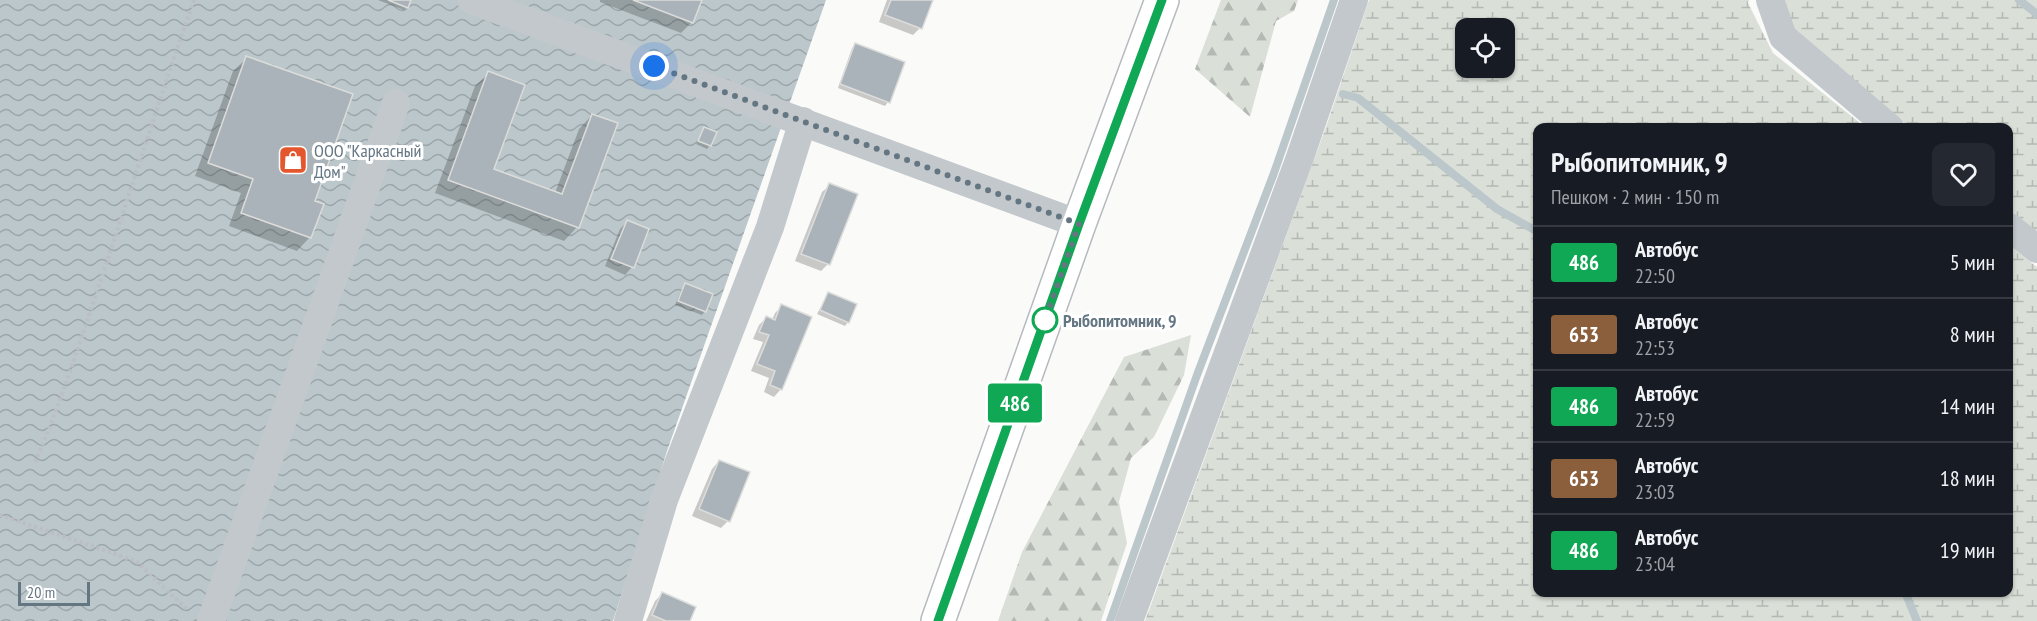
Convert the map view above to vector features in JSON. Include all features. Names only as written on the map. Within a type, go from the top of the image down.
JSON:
[{"type":"main road","points":[[938,621],[1079,224],[1162,0]]},
{"type":"street","points":[[471,0],[1079,224]]},
{"type":"street","points":[[1129,621],[1299,160],[1354,0]]},
{"type":"street","points":[[1770,0],[1783,37],[1884,123]]},
{"type":"street","points":[[202,617],[396,103]]},
{"type":"street","points":[[628,621],[664,500],[770,228],[803,121]]},
{"type":"street","points":[[2013,230],[2037,249]]},
{"type":"path","points":[[35,462],[52,424],[194,0]]},
{"type":"path","points":[[0,515],[136,561],[202,617]]},
{"type":"green space","points":[[1221,0],[1298,0],[1294,11],[1276,21],[1250,117],[1195,69]]},
{"type":"green space","points":[[1369,0],[1749,0],[1748,3],[1773,53],[1860,123],[1533,123],[1533,597],[2013,597],[2013,247],[2037,267],[2037,621],[1145,621],[1326,127]]},
{"type":"green space","points":[[1782,0],[2037,0],[2037,232],[2013,212],[2013,123],[1904,123],[1791,31]]},
{"type":"green space","points":[[1191,335],[1184,375],[1154,437],[1131,458],[1119,502],[1127,543],[1101,621],[998,621],[1022,552],[1124,357]]},
{"type":"water","points":[[0,0],[826,0],[667,451],[613,621],[0,621]]},
{"type":"building","points":[[388,0],[411,0],[408,8]]},
{"type":"building","points":[[633,0],[702,0],[693,23]]},
{"type":"building","points":[[891,0],[933,0],[922,29],[885,15]]},
{"type":"building","points":[[855,43],[905,62],[890,103],[840,84]]},
{"type":"building","points":[[246,56],[353,94],[315,201],[324,204],[311,238],[241,213],[253,179],[208,163]]},
{"type":"building","points":[[488,71],[525,85],[494,169],[562,194],[592,114],[618,123],[579,228],[448,180]]},
{"type":"building","points":[[704,127],[717,132],[711,146],[698,141]]},
{"type":"building","points":[[829,183],[858,194],[830,265],[801,254]]},
{"type":"building","points":[[627,220],[649,229],[634,268],[611,259]]},
{"type":"building","points":[[685,283],[713,294],[706,312],[678,301]]},
{"type":"building","points":[[828,292],[857,304],[849,323],[820,310]]},
{"type":"building","points":[[781,304],[812,317],[782,390],[770,385],[775,371],[757,364],[769,335],[759,332],[766,316],[775,320]]},
{"type":"building","points":[[719,460],[750,472],[730,522],[699,509]]},
{"type":"building","points":[[662,592],[696,607],[690,621],[666,621],[652,615]]},
{"type":"waterway","points":[[1110,621],[1197,375],[1274,173],[1334,0]]},
{"type":"waterway","points":[[2019,0],[2037,14]]},
{"type":"waterway","points":[[1343,94],[1358,98],[1497,209],[1533,229]]},
{"type":"waterway","points":[[1907,597],[1917,621]]},
{"type":"bus line","name":"486","points":[[938,621],[1079,224],[1162,0]]},
{"type":"place","name":"ООО \"Каркасный Дом\"","points":[[293,160]]},
{"type":"place","name":"Рыбопитомник, 9","points":[[1045,320]]},
{"type":"route","points":[[654,66],[1079,224],[1045,320]]}]
